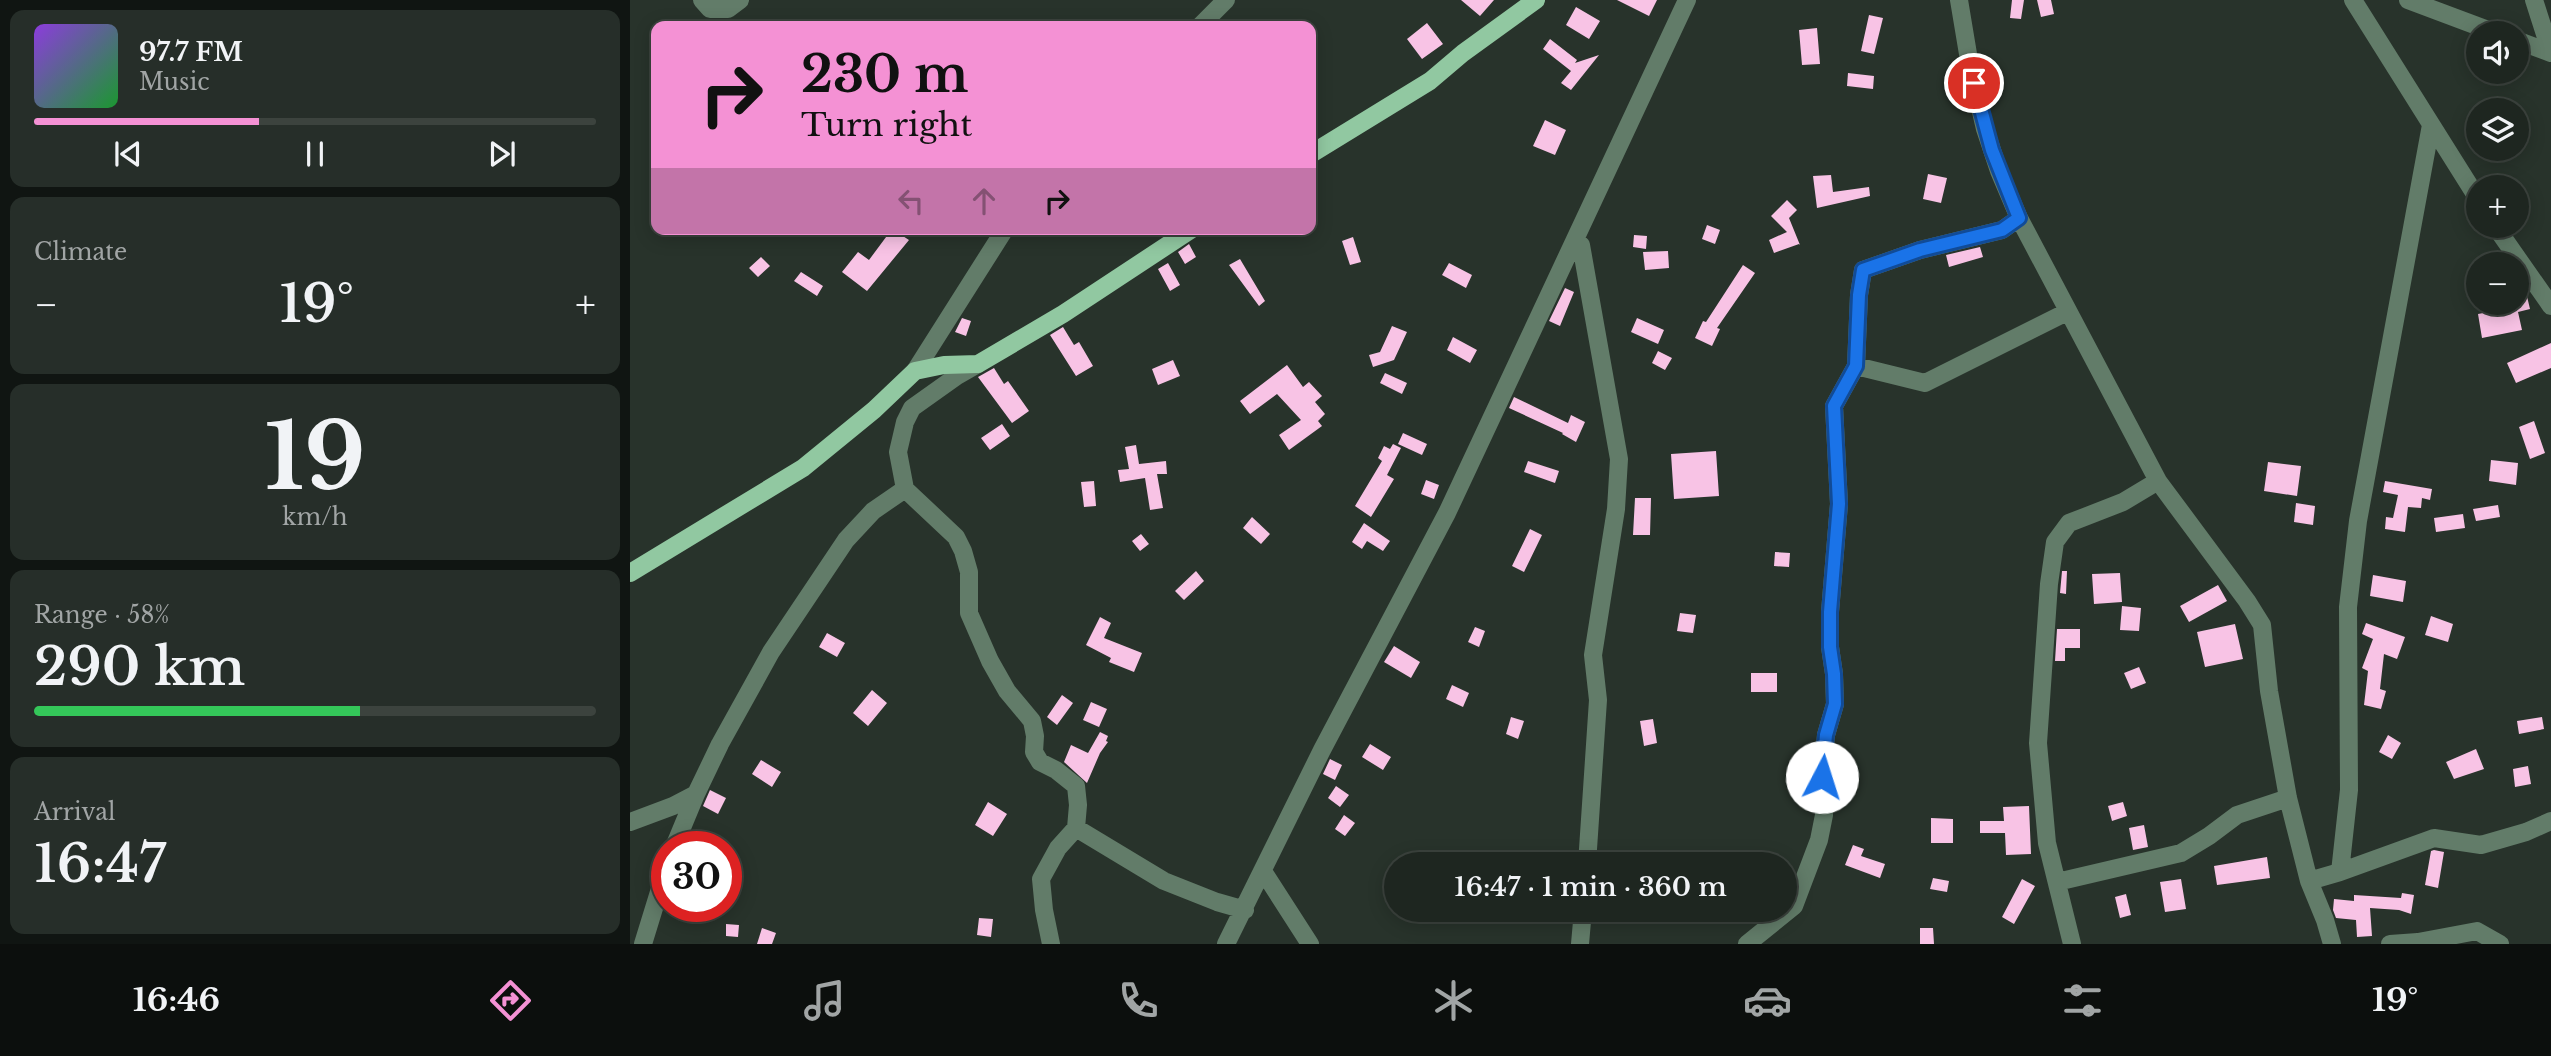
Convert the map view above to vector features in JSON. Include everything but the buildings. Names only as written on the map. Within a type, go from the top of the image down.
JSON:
[{"type":"main road","points":[[1316,151],[1430,81],[1463,53],[1536,0]]},
{"type":"main road","points":[[630,573],[803,468],[874,410],[915,371],[944,365],[978,364],[1062,314],[1183,235]]},
{"type":"street","points":[[702,0],[710,9],[728,9],[740,0]]},
{"type":"street","points":[[1205,21],[1226,0]]},
{"type":"street","points":[[1226,944],[1322,750],[1447,513],[1687,0]]},
{"type":"street","points":[[1959,0],[1969,60],[1986,129],[1999,171],[2019,218],[2158,481],[2262,625],[2269,691],[2288,798],[2309,881],[2332,944]]},
{"type":"street","points":[[2353,0],[2466,181]]},
{"type":"street","points":[[2408,0],[2466,22]]},
{"type":"street","points":[[2529,45],[2551,53],[2534,0]]},
{"type":"street","points":[[2340,872],[2349,790],[2348,607],[2357,533],[2431,125]]},
{"type":"street","points":[[1747,944],[1794,906],[1819,840],[1824,815],[1822,777],[1826,735],[1835,704],[1830,647],[1830,612],[1839,504],[1834,406],[1856,366],[1859,295],[1863,270],[1920,250],[2002,230],[2019,218]]},
{"type":"street","points":[[915,371],[1001,235]]},
{"type":"street","points":[[2503,238],[2551,306]]},
{"type":"street","points":[[1575,242],[1581,245],[1619,459],[1616,509],[1593,655],[1598,700],[1588,852]]},
{"type":"street","points":[[1856,366],[1925,383],[2067,312]]},
{"type":"street","points":[[978,364],[912,408],[905,422],[898,452],[905,489],[956,537],[963,551],[969,572],[969,612],[1001,681],[1032,721],[1034,752],[1040,762],[1076,786],[1079,805],[1076,828],[1058,848],[1041,879],[1051,944]]},
{"type":"street","points":[[2072,944],[2047,843],[2038,743],[2049,584],[2055,542],[2069,523],[2123,502],[2158,481]]},
{"type":"street","points":[[681,831],[696,794],[771,652],[846,540],[873,511],[905,489]]},
{"type":"street","points":[[630,822],[696,794]]},
{"type":"street","points":[[2057,882],[2181,853],[2236,815],[2288,798]]},
{"type":"street","points":[[2309,881],[2434,838],[2481,845],[2551,821]]},
{"type":"street","points":[[1076,828],[1164,881],[1245,910]]},
{"type":"street","points":[[1263,871],[1310,944]]},
{"type":"street","points":[[643,944],[651,918]]},
{"type":"street","points":[[1580,944],[1582,922]]},
{"type":"street","points":[[2390,944],[2418,942],[2477,931],[2500,944]]},
{"type":"route","points":[[1822,777],[1826,735],[1835,704],[1830,647],[1830,612],[1839,504],[1834,406],[1856,366],[1856,334],[1863,270],[1920,250],[2002,230],[2019,218],[1999,171],[1974,83]]}]
